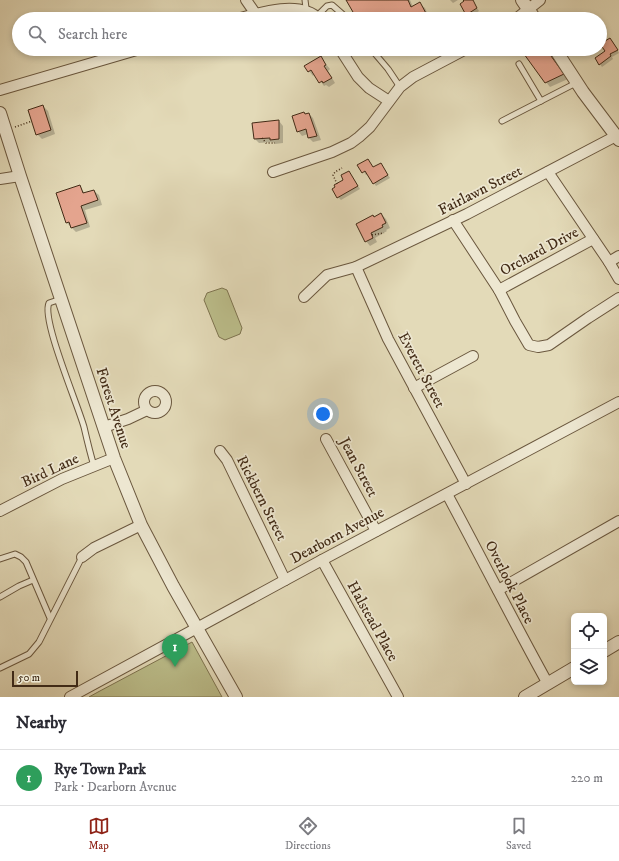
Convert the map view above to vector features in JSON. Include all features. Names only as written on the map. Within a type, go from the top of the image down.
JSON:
[{"type":"street","points":[[246,0],[254,12]]},
{"type":"street","points":[[529,10],[540,0]]},
{"type":"street","points":[[259,12],[290,5],[306,4],[313,12]]},
{"type":"street","points":[[0,90],[116,56]]},
{"type":"street","points":[[344,56],[358,77],[369,88],[389,100]]},
{"type":"street","points":[[273,172],[332,152],[351,143],[370,127],[400,87],[413,77],[453,56]]},
{"type":"street","points":[[560,56],[617,138]]},
{"type":"street","name":"Forest Avenue","points":[[0,113],[114,458],[141,525],[172,586],[236,697]]},
{"type":"street","name":"Fairlawn Street","points":[[304,296],[327,275],[356,268],[617,138]]},
{"type":"street","points":[[548,172],[619,279]]},
{"type":"street","points":[[0,179],[20,176]]},
{"type":"street","name":"Orchard Drive","points":[[453,220],[499,290],[529,345],[538,347],[549,345],[619,298]]},
{"type":"street","name":"Orchard Drive","points":[[499,290],[593,239]]},
{"type":"street","points":[[609,262],[619,256]]},
{"type":"street","name":"Everett Street","points":[[356,268],[388,339],[466,484]]},
{"type":"street","points":[[414,388],[473,356]]},
{"type":"street","name":"Dearborn Avenue","points":[[70,697],[322,560],[619,402]]},
{"type":"street","points":[[104,427],[128,419],[147,410]]},
{"type":"street","name":"Jean Street","points":[[326,439],[376,531]]},
{"type":"street","name":"Rickbern Street","points":[[220,451],[227,460],[285,580]]},
{"type":"street","name":"Bird Lane","points":[[0,511],[62,479],[114,458]]},
{"type":"street","name":"Overlook Place","points":[[447,494],[548,684]]},
{"type":"street","points":[[498,590],[619,521]]},
{"type":"street","points":[[82,557],[94,548],[141,525]]},
{"type":"street","name":"Halstead Place","points":[[322,560],[398,697]]},
{"type":"street","points":[[607,649],[619,642]]},
{"type":"street","points":[[529,696],[571,670]]},
{"type":"lane","points":[[322,12],[327,6],[332,5],[340,12]]},
{"type":"lane","points":[[377,56],[400,87]]},
{"type":"lane","points":[[520,64],[541,101]]},
{"type":"lane","points":[[502,121],[577,82]]},
{"type":"lane","points":[[61,299],[49,303],[47,307],[49,326],[84,428],[88,450],[94,466]]},
{"type":"lane","points":[[0,559],[15,554],[26,562],[50,618]]},
{"type":"lane","points":[[0,668],[29,654],[39,642],[82,557]]},
{"type":"lane","points":[[0,597],[33,580]]},
{"type":"path","points":[[5,130],[32,121]]},
{"type":"path","points":[[262,138],[266,142],[275,143]]},
{"type":"path","points":[[337,184],[333,175],[342,168]]},
{"type":"path","points":[[372,235],[384,233]]},
{"type":"green space","points":[[222,288],[227,290],[242,328],[240,334],[225,340],[219,337],[204,300],[207,293]]},
{"type":"green space","points":[[192,642],[222,697],[89,697],[98,692]]},
{"type":"building","points":[[346,0],[408,0],[411,7],[420,2],[425,12],[353,12]]},
{"type":"building","points":[[463,0],[473,0],[477,8],[471,12],[464,12],[460,4],[464,1]]},
{"type":"building","points":[[610,38],[618,50],[610,54],[611,56],[599,65],[595,58],[598,56],[607,56],[607,40]]},
{"type":"building","points":[[321,56],[326,65],[324,66],[332,78],[323,83],[322,81],[319,83],[311,70],[308,72],[304,66]]},
{"type":"building","points":[[525,56],[551,56],[564,74],[545,83]]},
{"type":"building","points":[[43,105],[51,130],[36,135],[28,110]]},
{"type":"building","points":[[304,112],[305,114],[309,113],[317,136],[308,138],[306,129],[297,132],[292,116]]},
{"type":"building","points":[[279,120],[279,139],[254,139],[252,123]]},
{"type":"building","points":[[368,159],[373,167],[381,163],[388,175],[373,184],[365,171],[362,173],[357,165]]},
{"type":"building","points":[[349,171],[358,186],[337,198],[332,189],[335,187],[334,185],[343,180],[341,175]]},
{"type":"building","points":[[80,185],[83,193],[94,190],[98,200],[81,206],[87,223],[71,228],[69,222],[66,223],[56,193]]},
{"type":"building","points":[[381,213],[386,223],[382,225],[383,227],[371,233],[373,238],[365,242],[356,224],[373,215],[374,217]]},
{"type":"place","name":"Rye Town Park","points":[[175,667]]}]
